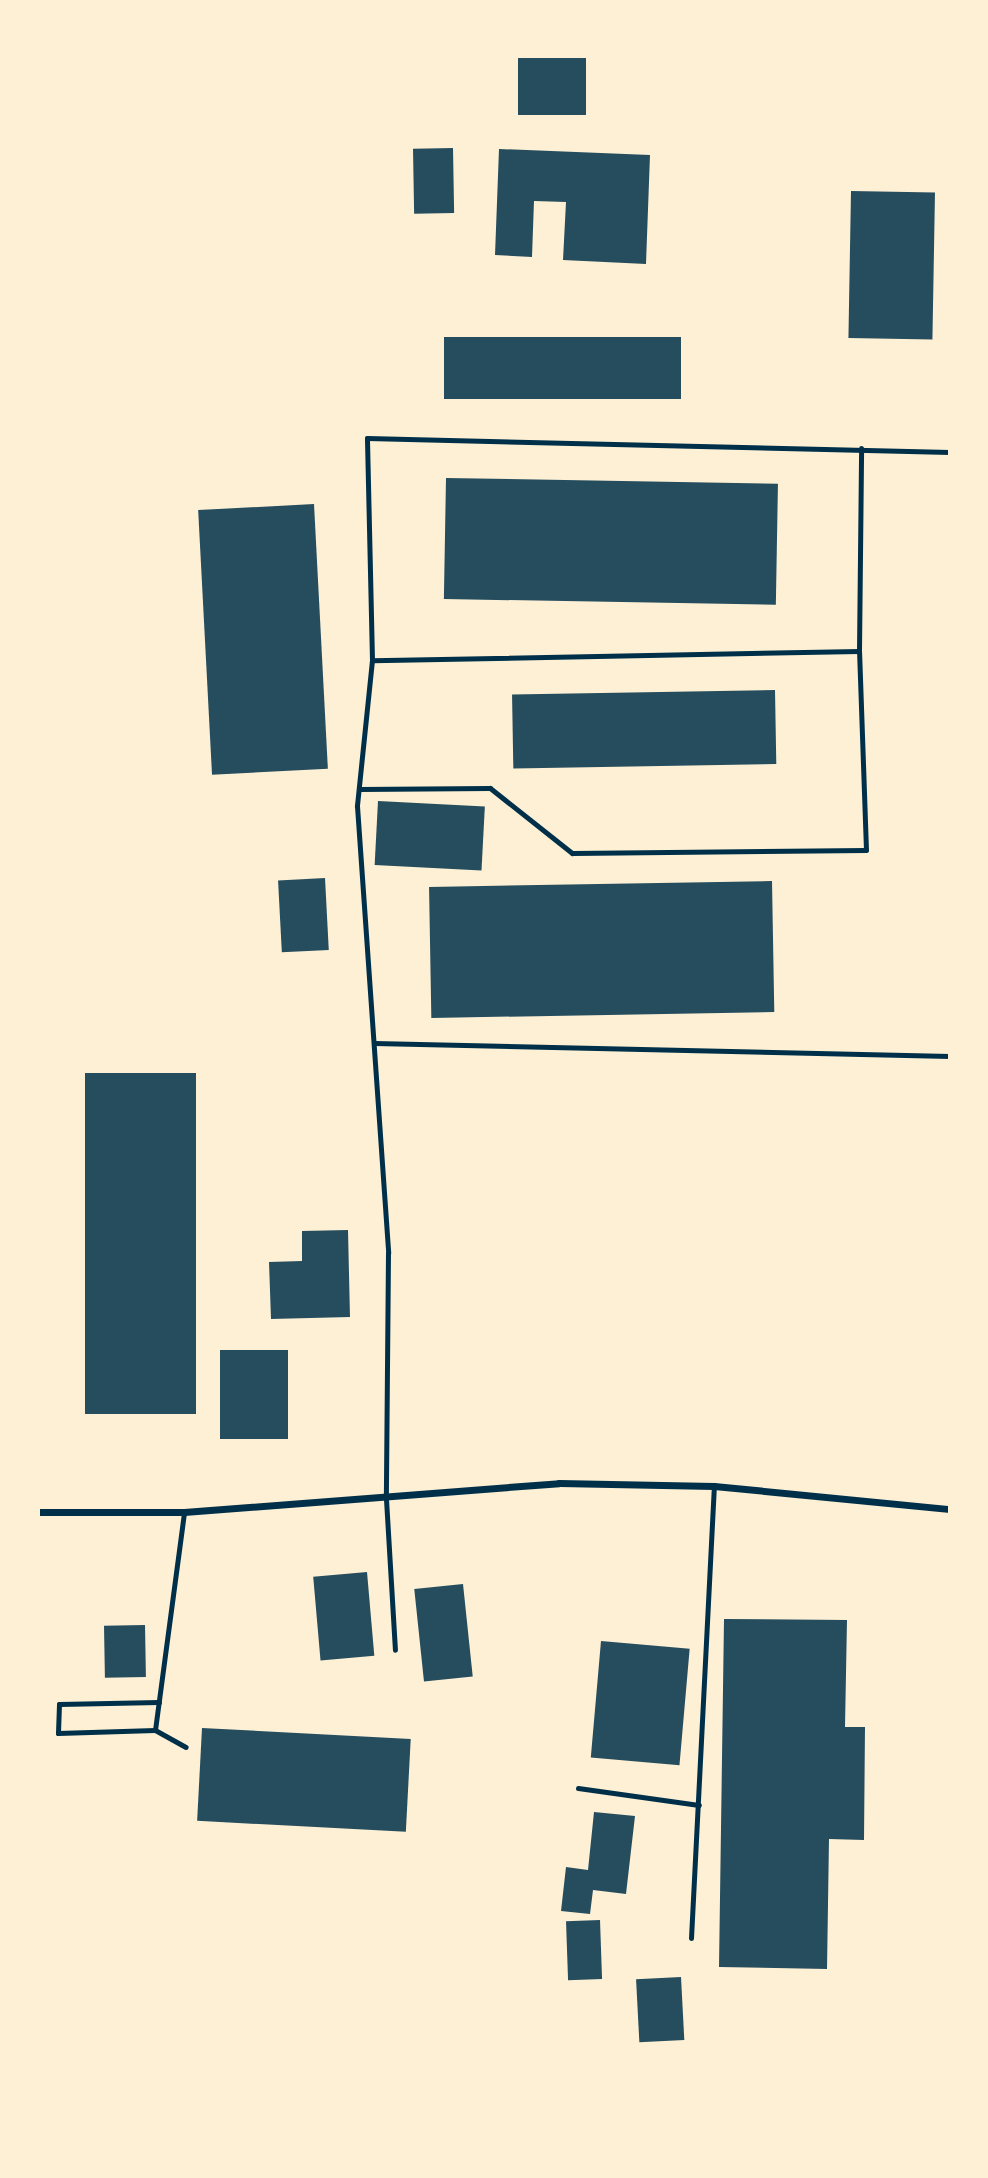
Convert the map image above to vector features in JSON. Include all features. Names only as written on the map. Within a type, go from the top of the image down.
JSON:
[{"type":"street","points":[[38,1512],[184,1512],[386,1499],[559,1483],[714,1486],[950,1509]]},
{"type":"lane","points":[[395,1650],[386,1499],[388,1252],[359,789],[372,660],[367,438],[950,452]]},
{"type":"lane","points":[[359,789],[490,788],[572,853],[866,850],[859,651],[861,448]]},
{"type":"lane","points":[[372,660],[859,651]]},
{"type":"lane","points":[[374,1043],[950,1056]]},
{"type":"lane","points":[[691,1938],[714,1486]]},
{"type":"lane","points":[[155,1730],[184,1512]]},
{"type":"lane","points":[[159,1702],[59,1704],[58,1733],[155,1730],[187,1747]]},
{"type":"lane","points":[[578,1788],[699,1805]]},
{"type":"building","points":[[518,58],[586,58],[586,115],[518,115]]},
{"type":"building","points":[[453,148],[454,213],[414,214],[413,149]]},
{"type":"building","points":[[499,149],[650,155],[646,264],[563,260],[566,202],[534,201],[532,257],[495,255]]},
{"type":"building","points":[[851,191],[935,192],[932,339],[848,338]]},
{"type":"building","points":[[444,337],[681,337],[681,399],[444,399]]},
{"type":"building","points":[[446,478],[778,484],[776,605],[444,599]]},
{"type":"building","points":[[314,504],[328,769],[212,775],[198,510]]},
{"type":"building","points":[[775,690],[776,764],[513,769],[512,695]]},
{"type":"building","points":[[378,801],[485,807],[482,871],[375,865]]},
{"type":"building","points":[[325,878],[329,950],[282,952],[278,880]]},
{"type":"building","points":[[772,881],[774,1012],[431,1018],[429,887]]},
{"type":"building","points":[[85,1073],[196,1073],[196,1414],[85,1414]]},
{"type":"building","points":[[348,1230],[350,1317],[271,1319],[269,1262],[302,1261],[302,1231]]},
{"type":"building","points":[[220,1350],[288,1350],[288,1439],[220,1439]]},
{"type":"building","points":[[367,1572],[374,1656],[321,1660],[313,1577]]},
{"type":"building","points":[[463,1584],[473,1676],[424,1682],[414,1589]]},
{"type":"building","points":[[724,1619],[847,1620],[845,1727],[865,1727],[864,1840],[829,1839],[827,1969],[719,1967]]},
{"type":"building","points":[[145,1625],[146,1677],[105,1678],[104,1626]]},
{"type":"building","points":[[601,1641],[690,1649],[679,1765],[591,1758]]},
{"type":"building","points":[[202,1728],[411,1739],[406,1832],[197,1821]]},
{"type":"building","points":[[594,1812],[635,1816],[626,1894],[593,1890],[590,1914],[561,1911],[566,1867],[588,1870]]},
{"type":"building","points":[[600,1920],[602,1979],[568,1980],[566,1921]]},
{"type":"building","points":[[681,1977],[684,2040],[639,2042],[636,1979]]}]
